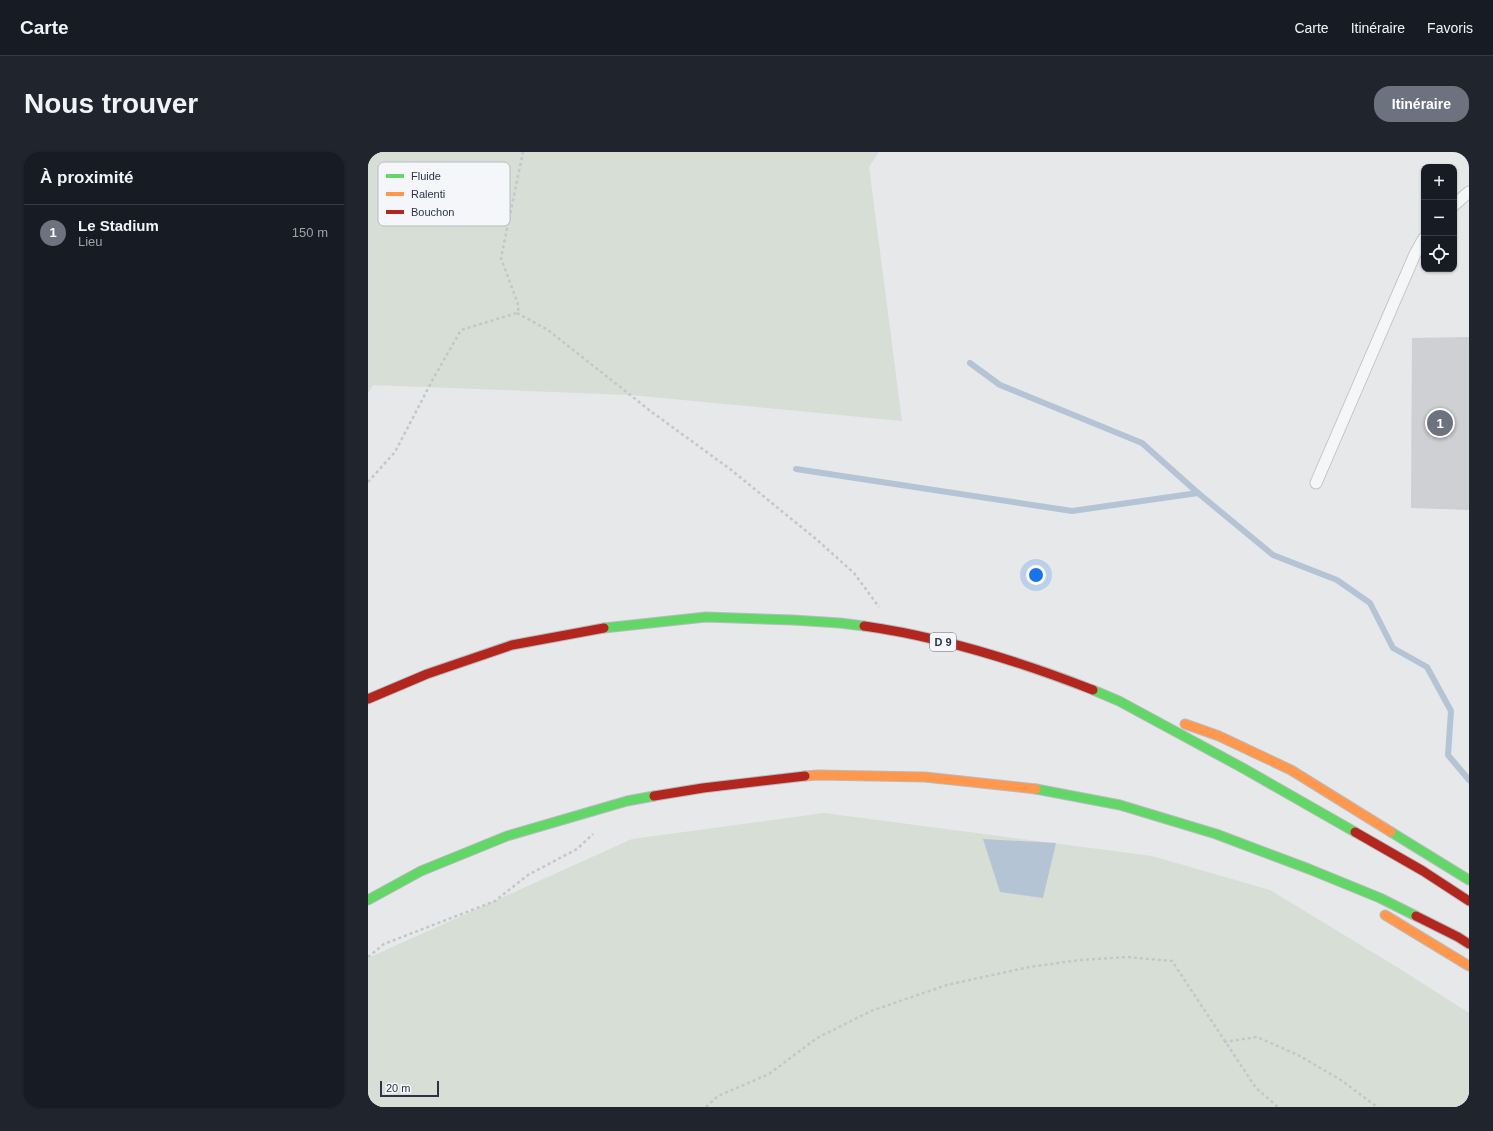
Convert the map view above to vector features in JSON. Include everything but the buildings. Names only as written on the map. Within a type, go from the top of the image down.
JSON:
[{"type":"highway","name":"D 9","points":[[368,699],[427,674],[512,646],[600,628],[706,618],[840,623],[898,631],[963,646],[1057,676],[1119,701],[1241,767],[1423,871],[1469,901]]},
{"type":"highway","points":[[1119,701],[1219,736],[1291,770],[1469,880]]},
{"type":"highway","points":[[368,900],[421,872],[507,836],[627,801],[703,788],[818,775],[925,777],[1030,788],[1120,805],[1216,834],[1309,869],[1380,898],[1469,944]]},
{"type":"highway","points":[[1309,869],[1362,901]]},
{"type":"highway","points":[[1376,909],[1469,966]]},
{"type":"lane","points":[[1457,202],[1469,192]]},
{"type":"lane","points":[[1316,483],[1415,254],[1421,243]]},
{"type":"path","points":[[510,215],[523,152]]},
{"type":"path","points":[[508,226],[501,258],[519,307],[517,313]]},
{"type":"path","points":[[368,482],[396,452],[433,379],[461,330],[517,313],[548,330],[653,413],[730,469],[840,560],[854,573],[880,608]]},
{"type":"path","points":[[368,957],[384,944],[495,901],[528,875],[577,849],[594,833]]},
{"type":"path","points":[[706,1107],[718,1096],[769,1074],[817,1038],[871,1011],[946,984],[1029,967],[1127,956],[1172,961],[1224,1042],[1256,1088],[1278,1107]]},
{"type":"path","points":[[1224,1042],[1256,1037],[1298,1055],[1340,1080],[1377,1107]]},
{"type":"shaded area","points":[[368,152],[879,152],[869,167],[902,421],[630,395],[373,385],[368,393]]},
{"type":"shaded area","points":[[824,813],[1152,856],[1270,890],[1469,1013],[1469,1107],[368,1107],[368,958],[632,839]]},
{"type":"water","points":[[983,839],[1056,843],[1043,898],[1000,892]]},
{"type":"waterway","points":[[970,363],[1000,385],[1142,443],[1198,493],[1273,555],[1337,580],[1370,603],[1393,648],[1427,667],[1451,711],[1448,755],[1469,780]]},
{"type":"waterway","points":[[796,469],[1072,511],[1198,493]]},
{"type":"traffic: fast","points":[[604,628],[706,617],[793,620],[864,626]]},
{"type":"traffic: fast","points":[[1093,690],[1119,701],[1241,767],[1355,832]]},
{"type":"traffic: fast","points":[[1036,789],[1120,805],[1216,834],[1309,869],[1380,898],[1416,916]]},
{"type":"traffic: fast","points":[[368,900],[421,871],[507,836],[627,801],[654,796]]},
{"type":"traffic: fast","points":[[1391,832],[1469,880]]},
{"type":"traffic: slow","points":[[1185,724],[1219,736],[1291,770],[1391,832]]},
{"type":"traffic: slow","points":[[805,776],[925,777],[1036,789]]},
{"type":"traffic: slow","points":[[1385,915],[1469,966]]},
{"type":"traffic: jam","points":[[864,626],[951,643],[980,651],[1037,669],[1093,690]]},
{"type":"traffic: jam","points":[[368,699],[427,674],[512,645],[604,628]]},
{"type":"traffic: jam","points":[[654,796],[703,788],[805,776]]},
{"type":"traffic: jam","points":[[1355,832],[1423,871],[1469,901]]},
{"type":"traffic: jam","points":[[1416,916],[1469,944]]},
{"type":"place","name":"Le Stadium","points":[[1440,423]]}]
